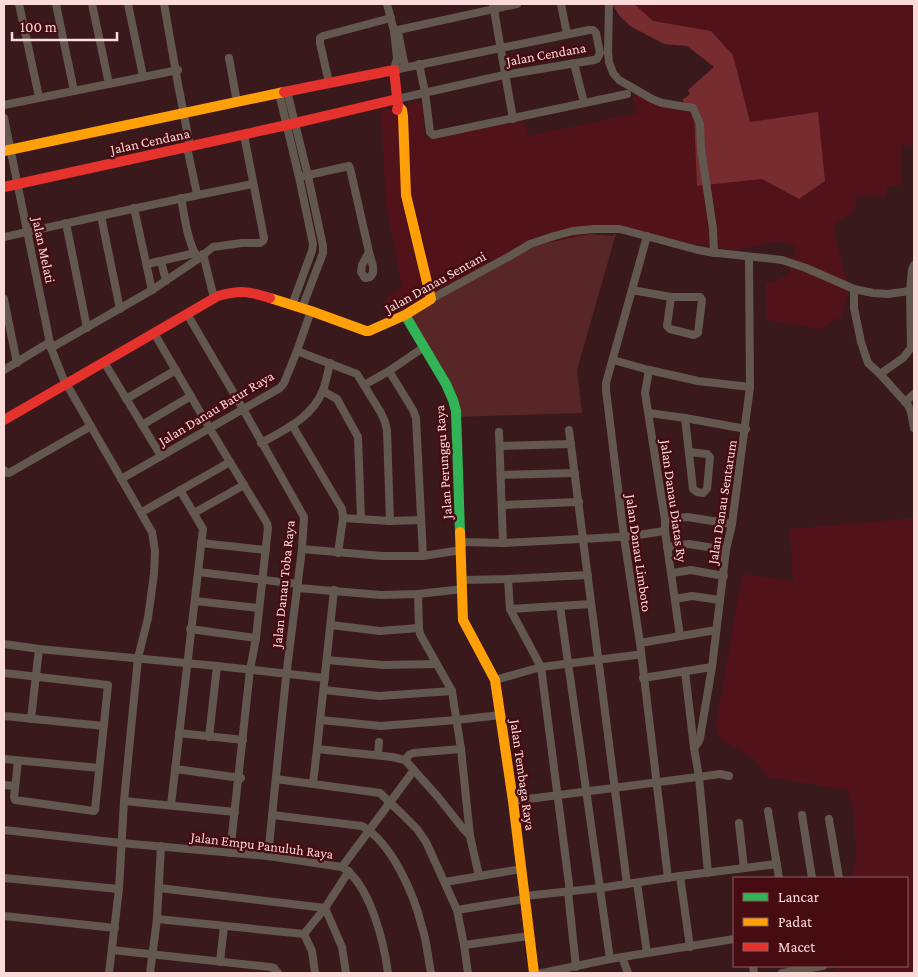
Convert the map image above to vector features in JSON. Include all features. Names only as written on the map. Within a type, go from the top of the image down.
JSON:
[{"type":"street","points":[[19,4],[39,97]]},
{"type":"street","points":[[56,4],[74,91]]},
{"type":"street","points":[[92,4],[109,84]]},
{"type":"street","points":[[128,4],[143,76]]},
{"type":"street","points":[[165,4],[185,112],[197,194]]},
{"type":"street","points":[[387,4],[397,58],[394,70],[398,102],[402,110],[406,195],[429,300]]},
{"type":"street","points":[[391,4],[405,67]]},
{"type":"street","points":[[398,30],[493,7],[517,4]]},
{"type":"street","points":[[561,4],[567,34]]},
{"type":"street","points":[[609,4],[608,52],[613,73],[619,80],[652,99],[662,103],[693,108],[700,124],[701,148],[713,229],[714,253]]},
{"type":"street","points":[[493,7],[513,118]]},
{"type":"street","points":[[329,83],[320,38],[391,18]]},
{"type":"street","name":"Jalan Cendana","points":[[4,187],[398,102],[425,92],[504,75],[594,60],[600,54],[596,33],[593,30],[589,30],[185,112],[7,151]]},
{"type":"street","points":[[229,58],[237,102]]},
{"type":"street","points":[[574,63],[584,103]]},
{"type":"street","points":[[419,64],[432,135],[627,94]]},
{"type":"street","points":[[4,105],[177,70]]},
{"type":"street","points":[[283,92],[297,150],[299,177],[314,248],[302,308]]},
{"type":"street","name":"Jalan Melati","points":[[4,118],[7,151],[28,232],[51,345],[62,378],[142,512],[152,532],[155,551],[148,618],[138,658],[124,801],[119,889],[109,973]]},
{"type":"street","points":[[4,370],[87,328],[152,290],[199,255],[213,247],[242,243],[260,243],[263,241],[264,238],[244,135]]},
{"type":"street","points":[[297,150],[308,176],[323,250],[302,308]]},
{"type":"street","points":[[299,177],[349,166],[369,252]]},
{"type":"street","points":[[4,236],[197,194],[254,184]]},
{"type":"street","points":[[181,198],[186,227],[199,255],[214,298]]},
{"type":"street","points":[[134,208],[152,290]]},
{"type":"street","points":[[101,216],[120,308]]},
{"type":"street","points":[[66,223],[87,328]]},
{"type":"street","name":"Jalan Danau Sentani","points":[[4,420],[214,298],[233,292],[245,291],[369,331],[405,315],[530,244],[573,231],[620,229],[698,250],[782,260],[806,268],[854,289],[888,294],[910,291]]},
{"type":"street","name":"Jalan Danau Limboto","points":[[646,236],[606,384],[606,390],[624,537],[640,643],[668,878]]},
{"type":"street","points":[[147,264],[199,255]]},
{"type":"street","name":"Jalan Danau Sentarum","points":[[694,748],[700,738],[712,667],[726,550],[732,524],[746,429],[750,387],[749,257]]},
{"type":"street","points":[[161,261],[166,281]]},
{"type":"street","points":[[880,374],[903,358],[913,348],[910,291],[914,265]]},
{"type":"street","points":[[854,289],[854,308],[861,342],[868,363],[905,402],[911,412],[914,428]]},
{"type":"street","points":[[632,290],[671,297],[700,297],[702,300],[698,334],[694,335],[670,329],[667,326],[671,297]]},
{"type":"street","points":[[4,299],[17,363]]},
{"type":"street","name":"Jalan Danau Batur Raya","points":[[121,479],[283,386],[297,350],[302,308]]},
{"type":"street","name":"Jalan Danau Toba Raya","points":[[187,314],[304,517],[268,856]]},
{"type":"street","name":"Jalan Perunggu Raya","points":[[405,315],[450,392],[455,406],[463,584]]},
{"type":"street","points":[[154,334],[268,523],[263,580],[250,670],[240,777],[230,853]]},
{"type":"street","points":[[364,385],[389,371],[424,346]]},
{"type":"street","points":[[297,350],[357,374],[381,413],[387,427],[390,521]]},
{"type":"street","points":[[613,360],[698,381],[750,387]]},
{"type":"street","points":[[104,362],[161,456]]},
{"type":"street","points":[[261,443],[292,425],[313,409],[323,391],[330,363]]},
{"type":"street","points":[[126,399],[176,370]]},
{"type":"street","name":"Jalan Danau Diatas Ry","points":[[648,370],[645,393],[665,520],[680,636]]},
{"type":"street","points":[[389,371],[416,418],[423,556]]},
{"type":"street","points":[[323,391],[337,399],[358,437],[361,519]]},
{"type":"street","points":[[905,402],[914,394]]},
{"type":"street","points":[[142,426],[191,396]]},
{"type":"street","points":[[649,413],[746,429]]},
{"type":"street","points":[[685,418],[693,489],[703,493],[707,490],[710,457],[707,454],[690,452]]},
{"type":"street","points":[[292,425],[341,507],[343,518],[338,553]]},
{"type":"street","points":[[4,470],[6,473],[9,473],[91,426]]},
{"type":"street","points":[[570,430],[627,884]]},
{"type":"street","points":[[499,432],[503,543]]},
{"type":"street","points":[[500,446],[571,444]]},
{"type":"street","points":[[142,512],[230,462]]},
{"type":"street","points":[[501,475],[575,472]]},
{"type":"street","points":[[194,513],[244,485]]},
{"type":"street","points":[[171,805],[203,527],[180,490]]},
{"type":"street","points":[[502,505],[579,502]]},
{"type":"street","points":[[665,520],[688,517],[732,524]]},
{"type":"street","points":[[343,518],[390,521],[421,520]]},
{"type":"street","points":[[302,549],[382,556],[423,556],[461,546],[624,537],[665,531]]},
{"type":"street","points":[[201,543],[266,550]]},
{"type":"street","points":[[667,547],[689,544],[726,550]]},
{"type":"street","points":[[672,573],[691,570],[724,576]]},
{"type":"street","points":[[198,572],[381,595],[418,594],[463,584],[508,579],[588,574]]},
{"type":"street","points":[[508,579],[510,608],[541,667],[569,892],[581,968]]},
{"type":"street","name":"Jalan Tembaga Raya","points":[[463,584],[463,620],[496,680],[534,973]]},
{"type":"street","points":[[313,783],[334,590]]},
{"type":"street","points":[[418,594],[418,628],[420,634],[452,691],[461,749],[470,836],[479,876]]},
{"type":"street","points":[[676,599],[692,596],[720,600]]},
{"type":"street","points":[[195,601],[259,608]]},
{"type":"street","points":[[510,608],[591,604]]},
{"type":"street","points":[[560,606],[610,959]]},
{"type":"street","points":[[331,626],[380,631],[418,628]]},
{"type":"street","points":[[191,629],[256,638]]},
{"type":"street","points":[[640,643],[716,630]]},
{"type":"street","points":[[4,644],[325,678]]},
{"type":"street","points":[[31,719],[39,649]]},
{"type":"street","points":[[496,680],[541,667],[636,654],[641,655]]},
{"type":"street","points":[[327,660],[383,665],[436,664]]},
{"type":"street","points":[[209,737],[217,666]]},
{"type":"street","points":[[643,678],[712,667]]},
{"type":"street","points":[[685,671],[699,777],[708,869]]},
{"type":"street","points":[[4,673],[107,684],[96,808],[94,811],[18,802],[15,800],[18,760]]},
{"type":"street","points":[[324,690],[379,696],[452,691]]},
{"type":"street","points":[[689,702],[705,702]]},
{"type":"street","points":[[321,720],[381,726],[501,715]]},
{"type":"street","points":[[4,716],[104,726]]},
{"type":"street","points":[[179,734],[243,740]]},
{"type":"street","points":[[378,755],[379,742]]},
{"type":"street","points":[[318,748],[405,760],[470,836]]},
{"type":"street","points":[[405,760],[409,755],[413,754],[461,749]]},
{"type":"street","points":[[4,759],[99,768]]},
{"type":"street","points":[[175,770],[240,777]]},
{"type":"street","points":[[304,934],[324,908],[370,830],[414,770]]},
{"type":"street","points":[[513,802],[720,774],[728,776]]},
{"type":"street","points":[[276,779],[380,792],[391,802],[417,829],[426,842],[445,882],[457,910],[468,973]]},
{"type":"street","points":[[4,785],[15,786]]},
{"type":"street","points":[[124,801],[235,812]]},
{"type":"street","points":[[768,811],[780,877]]},
{"type":"street","points":[[272,814],[362,826],[370,830],[395,860],[413,900],[423,930],[431,973]]},
{"type":"street","points":[[802,815],[812,877]]},
{"type":"street","points":[[829,819],[839,877]]},
{"type":"street","points":[[739,823],[739,872]]},
{"type":"street","name":"Jalan Empu Panuluh Raya","points":[[4,830],[268,856],[346,869],[360,884],[373,913],[383,943],[388,973]]},
{"type":"street","points":[[150,973],[160,888],[161,846]]},
{"type":"street","points":[[457,910],[525,898],[668,878],[708,869],[739,872],[777,864]]},
{"type":"street","points":[[445,882],[521,869]]},
{"type":"street","points":[[680,876],[690,947]]},
{"type":"street","points":[[4,878],[119,889]]},
{"type":"street","points":[[637,883],[647,953]]},
{"type":"street","points":[[160,888],[324,908]]},
{"type":"street","points":[[324,908],[342,947],[346,973]]},
{"type":"street","points":[[4,916],[115,928]]},
{"type":"street","points":[[157,919],[304,934]]},
{"type":"street","points":[[220,962],[224,926]]},
{"type":"street","points":[[304,934],[312,951],[315,973]]},
{"type":"street","points":[[464,945],[529,936]]},
{"type":"street","points":[[542,973],[581,968],[610,959],[733,939]]},
{"type":"street","points":[[112,950],[270,967],[276,972]]},
{"type":"street","points":[[622,957],[628,973]]},
{"type":"street","points":[[782,973],[814,967]]},
{"type":"shaded area","points":[[612,4],[634,4],[653,21],[711,31],[733,55],[750,122],[818,112],[825,181],[799,199],[762,179],[697,186],[694,114],[682,100],[690,94],[688,90],[714,67],[687,46],[664,44],[630,26],[619,15]]},
{"type":"shaded area","points":[[634,4],[914,4],[914,145],[902,145],[901,185],[888,186],[886,197],[858,196],[853,213],[834,224],[837,245],[849,289],[841,317],[820,329],[767,320],[766,284],[788,275],[796,246],[779,241],[736,250],[676,242],[617,230],[591,234],[396,317],[385,298],[402,287],[386,204],[381,110],[422,102],[425,138],[523,118],[528,136],[637,113],[632,93],[662,105],[694,114],[697,186],[762,179],[799,199],[750,122],[733,55],[712,31],[653,21]]},
{"type":"shaded area","points":[[617,230],[577,370],[582,413],[452,417],[448,385],[402,314],[536,245],[591,234],[613,236]]},
{"type":"shaded area","points":[[914,518],[914,973],[835,973],[836,967],[908,967],[908,877],[852,877],[856,858],[854,812],[847,790],[768,777],[754,759],[719,738],[716,725],[742,574],[793,581],[790,529]]},
{"type":"traffic: fast","points":[[405,315],[446,384],[456,411],[460,532]]},
{"type":"traffic: slow","points":[[4,151],[284,92]]},
{"type":"traffic: slow","points":[[270,298],[366,331],[405,315],[431,299],[406,195],[403,116],[402,110],[398,106]]},
{"type":"traffic: slow","points":[[460,532],[463,620],[495,680],[513,801],[534,973]]},
{"type":"traffic: jam","points":[[284,92],[394,70],[397,110]]},
{"type":"traffic: jam","points":[[4,187],[397,99]]},
{"type":"traffic: jam","points":[[4,420],[218,296],[244,292],[270,298]]}]
